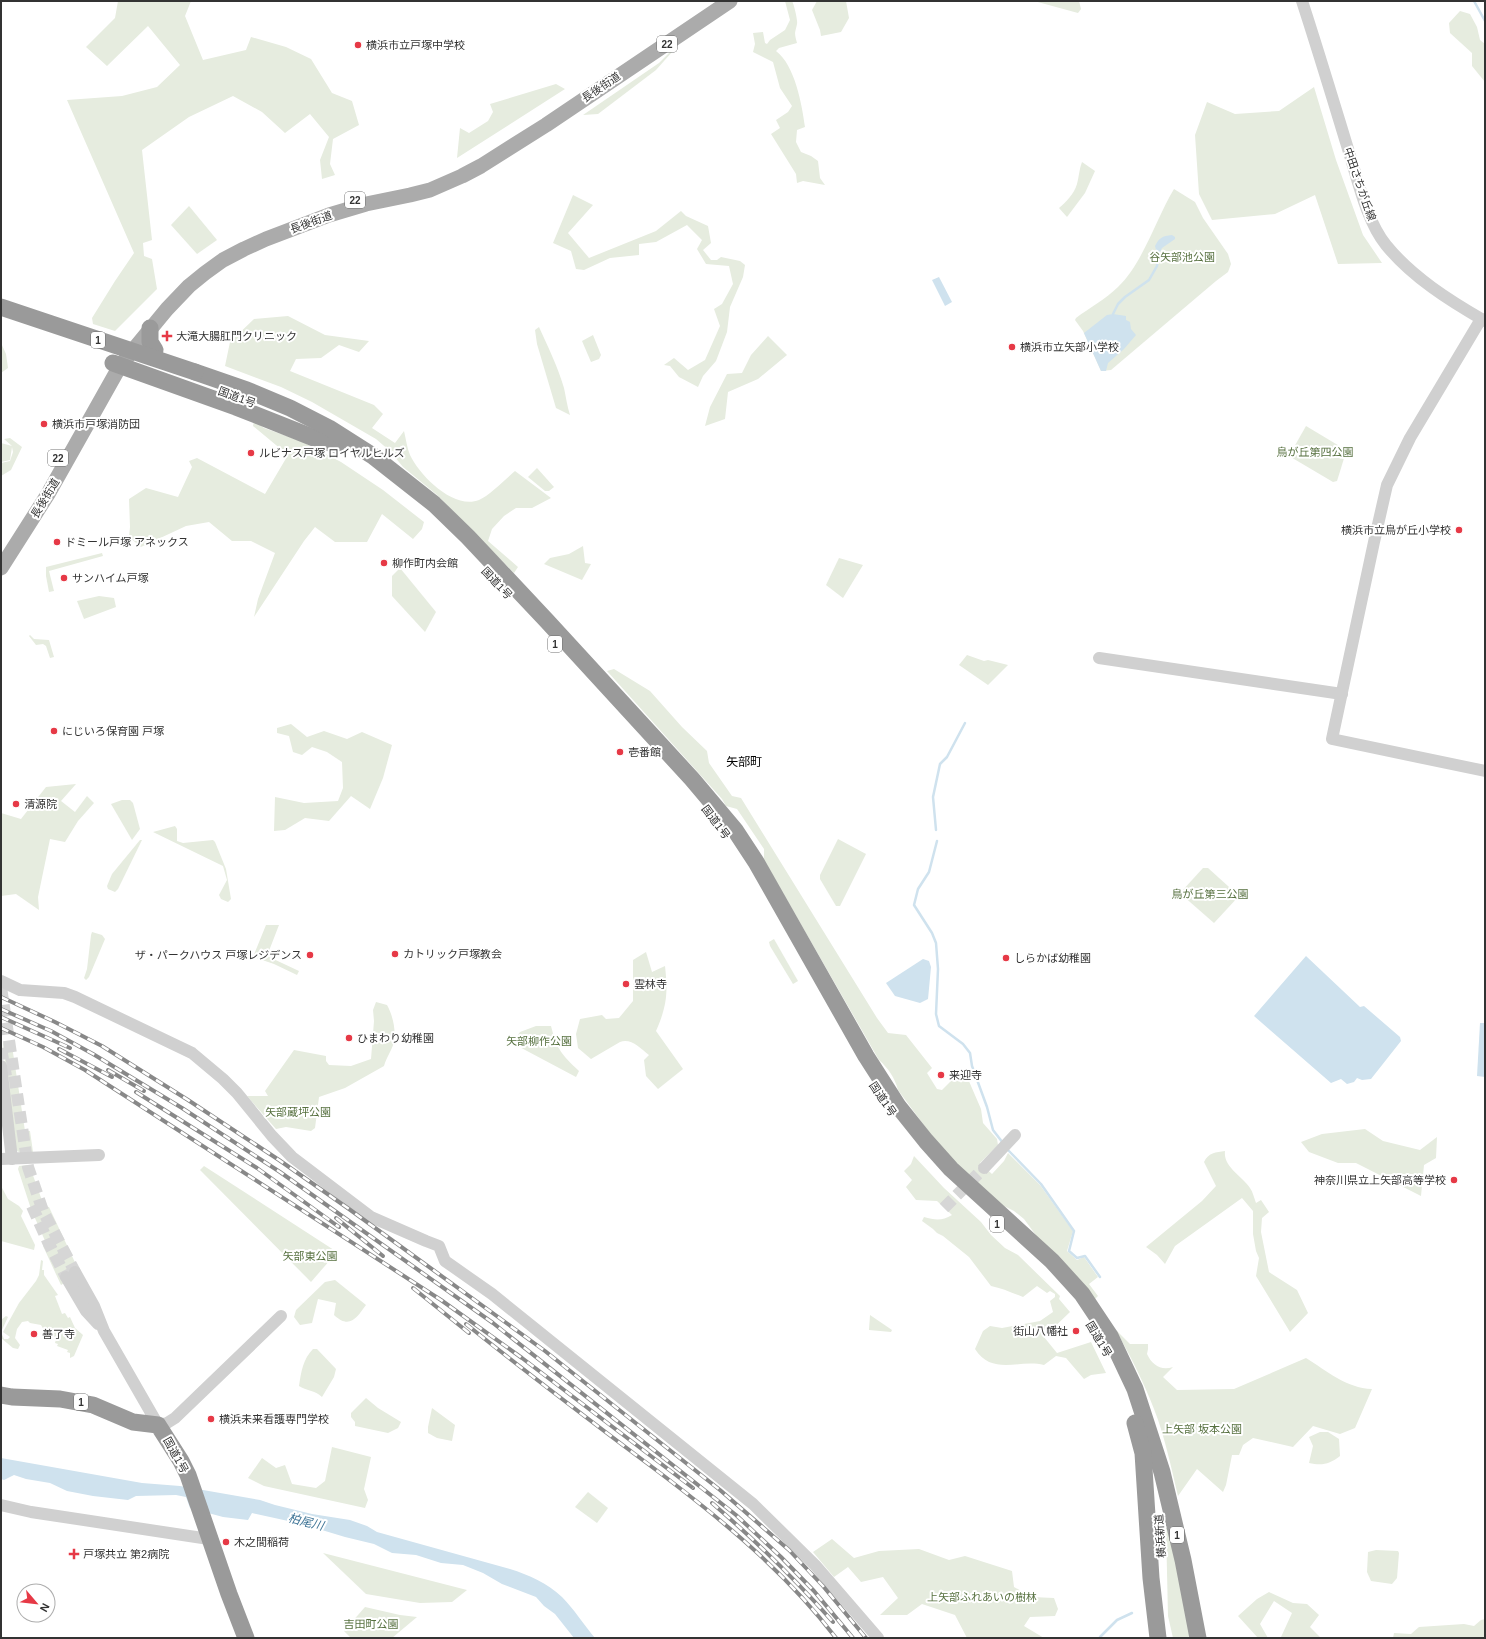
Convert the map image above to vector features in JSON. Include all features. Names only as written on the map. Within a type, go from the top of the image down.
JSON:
[{"type":"highway","name":"国道1号","points":[[3,302],[194,377],[276,412],[308,427],[369,465],[397,485],[440,522],[655,750],[707,808],[736,848],[855,1056],[894,1116],[916,1145],[939,1171],[1047,1270],[1070,1296],[1102,1342],[1116,1370],[1129,1402],[1141,1447],[1146,1488],[1151,1578]]},
{"type":"highway","name":"国道1号","points":[[1,318],[194,377],[247,390],[290,408],[329,428],[373,456],[434,504],[468,537],[686,773],[735,830],[756,862],[866,1056],[898,1106],[951,1169],[1048,1256],[1096,1312],[1124,1364],[1135,1389],[1150,1434]]},
{"type":"highway","points":[[150,328],[150,342],[156,351]]},
{"type":"highway","points":[[133,343],[255,384],[322,414],[372,446],[385,457],[400,476]]},
{"type":"highway","points":[[142,374],[142,369],[151,353],[156,351]]},
{"type":"highway","points":[[117,364],[236,407],[314,438],[337,445]]},
{"type":"highway","name":"国道1号","points":[[1,1395],[60,1399],[93,1404],[133,1422],[158,1425],[181,1461],[228,1594],[246,1638]]},
{"type":"highway","name":"1","points":[[1150,1434],[1162,1472],[1183,1560],[1198,1638]]},
{"type":"highway","name":"横浜新道","points":[[1150,1434],[1157,1486],[1168,1638]]},
{"type":"highway","points":[[1151,1578],[1158,1638]]},
{"type":"highway","name":"1","points":[[1148,1638],[1148,1605],[1151,1578]]},
{"type":"main road","name":"長後街道","points":[[133,343],[142,324],[186,278],[219,253],[255,234],[299,217],[441,176],[466,164],[499,145],[712,1]]},
{"type":"main road","name":"長後街道","points":[[1,552],[117,364],[133,343],[150,328],[189,286],[223,260],[266,239],[329,215],[366,204],[423,192],[462,176],[481,166],[533,133],[730,1]]},
{"type":"main road","name":"長後街道","points":[[1,568],[45,499],[117,364]]},
{"type":"street","name":"中田さちが丘線","points":[[1302,1],[1358,181],[1370,217],[1378,232],[1386,245],[1420,278],[1483,320]]},
{"type":"street","points":[[3,302],[133,343]]},
{"type":"street","points":[[1483,320],[1410,438],[1387,485],[1332,739],[1485,772]]},
{"type":"street","points":[[1099,658],[1342,694]]},
{"type":"street","points":[[1,981],[20,990],[64,993],[75,997],[192,1054],[237,1093],[272,1136],[292,1157],[371,1217],[438,1246],[445,1262],[492,1294],[753,1504],[815,1565],[878,1638]]},
{"type":"street","points":[[1,1066],[6,1159],[99,1155]]},
{"type":"street","points":[[984,1168],[1015,1135]]},
{"type":"street","points":[[71,1274],[94,1306],[104,1331],[158,1425],[167,1423],[175,1418],[281,1316]]},
{"type":"street","points":[[1,1505],[31,1512],[208,1535]]},
{"type":"green space","points":[[118,1],[191,1],[185,16],[203,60],[246,50],[251,37],[286,47],[311,59],[332,93],[352,101],[359,125],[333,139],[330,164],[335,175],[322,179],[320,160],[329,137],[310,114],[285,133],[262,112],[233,96],[189,117],[142,150],[152,240],[143,243],[144,256],[152,259],[157,289],[115,331],[93,324],[92,318],[134,253],[67,100],[122,96],[157,87],[180,65],[148,26],[107,66],[86,47],[115,18]]},
{"type":"green space","points":[[785,1],[792,1],[794,5],[797,20],[795,37],[797,43],[779,48],[776,51],[783,57],[793,75],[800,97],[805,127],[797,130],[796,142],[801,152],[818,161],[820,178],[825,185],[803,181],[797,183],[796,174],[771,134],[780,128],[776,120],[788,112],[792,106],[780,88],[773,62],[753,52],[755,44],[753,33],[763,32],[765,43],[767,44],[770,40],[785,30],[790,20]]},
{"type":"green space","points":[[817,1],[846,1],[849,18],[841,32],[821,36],[812,10]]},
{"type":"green space","points":[[1034,1],[1079,1],[1081,9],[1078,13]]},
{"type":"green space","points":[[1460,11],[1470,14],[1477,27],[1480,40],[1485,44],[1485,82],[1472,66],[1472,53],[1450,33],[1449,23]]},
{"type":"green space","points":[[671,51],[672,52],[656,70],[598,114],[583,115],[659,63]]},
{"type":"green space","points":[[556,84],[565,89],[457,158],[460,128],[469,133],[488,121],[493,112],[490,104]]},
{"type":"green space","points":[[1314,87],[1336,160],[1363,235],[1382,263],[1338,264],[1315,195],[1275,214],[1212,220],[1199,194],[1195,135],[1207,102],[1235,114],[1279,111]]},
{"type":"green space","points":[[1082,162],[1095,171],[1085,193],[1067,217],[1059,208],[1070,198],[1076,188]]},
{"type":"green space","name":"谷矢部池公園","points":[[1174,189],[1195,202],[1203,218],[1228,254],[1231,264],[1228,272],[1111,370],[1101,371],[1083,331],[1075,320],[1118,287],[1127,277],[1142,253]]},
{"type":"green space","points":[[573,195],[593,205],[568,233],[589,258],[656,231],[681,211],[686,216],[708,226],[711,243],[703,250],[711,260],[717,260],[721,257],[740,261],[745,265],[743,277],[730,307],[727,332],[716,361],[703,376],[698,387],[679,377],[670,366],[664,365],[674,358],[688,370],[705,360],[720,326],[714,309],[722,304],[733,284],[729,266],[706,264],[697,249],[702,240],[687,225],[656,242],[639,244],[639,255],[610,258],[584,270],[576,269],[571,251],[553,243]]},
{"type":"green space","points":[[189,206],[217,240],[197,254],[171,225]]},
{"type":"green space","points":[[288,316],[325,335],[369,341],[359,352],[339,345],[321,358],[296,359],[290,371],[374,405],[383,414],[372,428],[395,443],[404,431],[410,455],[421,472],[449,496],[469,502],[479,500],[493,491],[515,471],[551,498],[532,508],[516,508],[504,516],[492,529],[488,541],[518,567],[514,573],[436,494],[403,467],[390,451],[376,439],[312,402],[281,387],[225,366],[230,342],[254,319]]},
{"type":"green space","points":[[539,327],[562,380],[570,415],[556,408],[537,344],[535,330]]},
{"type":"green space","points":[[593,335],[601,355],[599,359],[591,362],[582,341]]},
{"type":"green space","points":[[768,336],[787,355],[758,379],[728,392],[725,419],[705,426],[710,407],[727,374],[742,373],[751,355]]},
{"type":"green space","points":[[1,343],[6,354],[8,368],[1,373]]},
{"type":"green space","points":[[254,421],[264,428],[301,441],[341,462],[383,490],[424,522],[422,529],[413,539],[382,514],[367,542],[335,542],[315,527],[304,541],[254,617],[258,599],[275,553],[251,541],[232,541],[209,522],[186,526],[141,547],[129,537],[129,499],[146,488],[178,497],[192,467],[189,461],[197,458],[265,494],[288,455],[253,426]]},
{"type":"green space","name":"鳥が丘第四公園","points":[[1306,426],[1346,450],[1337,481],[1333,482],[1289,456]]},
{"type":"green space","points":[[10,438],[22,447],[11,470],[1,476],[1,463],[10,461],[13,452],[12,447],[10,460],[1,462],[1,443],[12,446],[4,439]]},
{"type":"green space","points":[[537,468],[554,487],[549,491],[545,491],[528,477]]},
{"type":"green space","points":[[583,546],[585,563],[591,564],[582,580],[544,564],[550,558],[569,554]]},
{"type":"green space","points":[[102,553],[103,556],[49,571],[54,591],[49,592],[46,567]]},
{"type":"green space","points":[[839,558],[863,565],[843,598],[826,585]]},
{"type":"green space","points":[[400,568],[436,612],[425,632],[392,596],[392,576]]},
{"type":"green space","points":[[99,596],[114,598],[116,607],[84,619],[77,601]]},
{"type":"green space","points":[[30,635],[34,639],[49,640],[54,657],[50,658],[46,646],[43,644],[36,645],[29,636]]},
{"type":"green space","points":[[967,655],[984,661],[988,660],[1008,665],[988,685],[959,665]]},
{"type":"green space","points":[[614,669],[650,691],[682,727],[707,751],[709,763],[732,796],[741,798],[877,1018],[888,1033],[906,1035],[932,1068],[927,1073],[937,1089],[942,1090],[961,1071],[968,1079],[981,1109],[983,1123],[997,1139],[998,1145],[980,1163],[992,1174],[1004,1161],[1008,1153],[1040,1185],[1073,1231],[1067,1251],[1077,1260],[1084,1257],[1098,1277],[1089,1284],[1098,1296],[1095,1299],[1060,1257],[1038,1238],[1024,1219],[1014,1211],[998,1203],[957,1164],[932,1136],[898,1090],[891,1074],[879,1060],[764,860],[764,849],[737,809],[726,806],[722,799],[607,671]]},
{"type":"green space","points":[[291,724],[307,737],[324,731],[347,739],[362,732],[392,745],[383,778],[370,809],[351,796],[329,821],[305,818],[285,830],[274,831],[275,797],[304,803],[338,801],[343,788],[342,762],[327,752],[312,747],[302,755],[293,752],[289,736],[277,733],[277,728]]},
{"type":"green space","points":[[76,784],[61,801],[75,812],[87,796],[94,803],[78,821],[65,842],[50,839],[38,897],[39,910],[16,894],[1,896],[1,813],[21,819],[46,787]]},
{"type":"green space","points":[[122,800],[130,800],[133,803],[140,829],[132,840],[111,804]]},
{"type":"green space","points":[[175,826],[177,829],[177,841],[183,843],[213,840],[215,842],[226,869],[231,899],[228,902],[221,899],[219,895],[227,880],[223,866],[153,832]]},
{"type":"green space","points":[[838,839],[866,854],[840,906],[836,906],[820,879],[820,875]]},
{"type":"green space","points":[[140,840],[142,840],[118,889],[115,892],[108,889],[107,886],[112,874]]},
{"type":"green space","name":"鳥が丘第三公園","points":[[1203,868],[1208,868],[1239,896],[1214,923],[1182,895],[1182,891]]},
{"type":"green space","points":[[266,925],[279,925],[267,956],[299,971],[297,975],[274,964],[253,957]]},
{"type":"green space","points":[[92,932],[102,935],[105,939],[89,977],[86,980],[84,978],[87,969]]},
{"type":"green space","points":[[774,939],[798,981],[793,984],[770,946],[769,942]]},
{"type":"green space","points":[[646,952],[652,972],[665,966],[666,999],[656,1031],[683,1069],[658,1089],[646,1076],[644,1060],[649,1055],[635,1044],[628,1041],[620,1042],[591,1059],[578,1048],[576,1034],[580,1019],[602,1015],[606,1019],[619,1018],[633,1001],[633,960]]},
{"type":"green space","name":"矢部蔵坪公園","points":[[376,1002],[387,1005],[394,1028],[394,1042],[384,1066],[345,1088],[319,1097],[315,1128],[311,1131],[286,1127],[276,1129],[247,1096],[268,1096],[265,1091],[294,1050],[326,1056],[326,1061],[329,1065],[351,1066],[371,1059],[374,1021],[373,1010]]},
{"type":"green space","name":"矢部柳作公園","points":[[536,1026],[551,1026],[561,1052],[579,1071],[576,1077],[512,1043],[520,1032]]},
{"type":"green space","points":[[4,1042],[12,1046],[25,1131],[30,1131],[33,1152],[19,1152],[14,1149]]},
{"type":"green space","points":[[1365,1129],[1383,1141],[1420,1150],[1437,1137],[1436,1158],[1424,1165],[1421,1196],[1356,1163],[1338,1163],[1309,1152],[1301,1142],[1322,1134]]},
{"type":"green space","points":[[1225,1151],[1225,1157],[1230,1167],[1250,1188],[1256,1203],[1261,1200],[1269,1212],[1262,1218],[1261,1232],[1269,1272],[1297,1290],[1308,1313],[1290,1332],[1256,1276],[1259,1258],[1256,1251],[1253,1234],[1253,1211],[1242,1198],[1175,1246],[1165,1264],[1157,1255],[1146,1247],[1202,1201],[1216,1186],[1204,1162],[1210,1155]]},
{"type":"green space","points":[[914,1156],[944,1188],[981,1222],[991,1235],[1005,1248],[1018,1255],[1060,1296],[1059,1299],[1070,1312],[1044,1337],[1057,1353],[1091,1342],[1106,1373],[1091,1375],[1084,1379],[1066,1358],[1056,1356],[1044,1365],[998,1364],[989,1362],[982,1357],[975,1349],[983,1331],[990,1326],[1002,1328],[1040,1321],[1053,1312],[1050,1301],[1055,1297],[1055,1294],[1050,1291],[1047,1293],[1037,1286],[1023,1297],[991,1286],[969,1257],[922,1221],[924,1217],[938,1219],[952,1215],[937,1201],[916,1200],[906,1187],[912,1180],[904,1171],[911,1164]]},
{"type":"green space","points":[[27,1165],[30,1167],[44,1206],[49,1207],[80,1273],[61,1285],[43,1246],[46,1243],[31,1209],[18,1169],[19,1166]]},
{"type":"green space","name":"矢部東公園","points":[[204,1166],[337,1252],[311,1282],[200,1170]]},
{"type":"green space","points":[[1,1186],[8,1199],[19,1206],[23,1211],[21,1216],[35,1245],[34,1250],[1,1241]]},
{"type":"green space","points":[[41,1260],[43,1261],[42,1270],[44,1270],[44,1275],[58,1295],[55,1296],[62,1314],[65,1313],[68,1318],[70,1317],[75,1328],[83,1335],[74,1356],[70,1358],[70,1353],[67,1352],[68,1350],[57,1346],[58,1344],[55,1343],[55,1337],[44,1330],[41,1325],[30,1323],[28,1321],[22,1322],[17,1329],[15,1338],[20,1345],[18,1349],[13,1348],[1,1338],[1,1332],[4,1339],[8,1339],[10,1337],[3,1332],[19,1303],[36,1281],[39,1275]]},
{"type":"green space","points":[[335,1280],[366,1305],[359,1314],[349,1322],[344,1321],[334,1315],[336,1303],[318,1299],[312,1323],[300,1325],[294,1317],[296,1310],[325,1282]]},
{"type":"green space","points":[[870,1315],[892,1330],[891,1332],[869,1330]]},
{"type":"green space","points":[[6,1316],[8,1317],[1,1332],[1,1320]]},
{"type":"green space","name":"上矢部 坂本公園","points":[[1115,1329],[1130,1344],[1148,1344],[1147,1354],[1151,1361],[1157,1366],[1161,1368],[1173,1367],[1163,1377],[1177,1390],[1234,1389],[1306,1358],[1345,1382],[1354,1386],[1372,1389],[1355,1428],[1340,1434],[1313,1426],[1293,1447],[1253,1438],[1243,1445],[1239,1455],[1232,1455],[1226,1485],[1223,1492],[1197,1469],[1178,1496],[1165,1441],[1154,1409],[1136,1368]]},
{"type":"green space","points":[[313,1349],[317,1349],[336,1369],[334,1377],[322,1397],[299,1386],[305,1361]]},
{"type":"green space","points":[[366,1398],[378,1408],[401,1422],[398,1428],[388,1433],[355,1426],[351,1413]]},
{"type":"green space","points":[[432,1408],[455,1425],[452,1441],[437,1438],[428,1433]]},
{"type":"green space","points":[[1320,1432],[1328,1432],[1339,1439],[1340,1456],[1326,1464],[1309,1463],[1313,1446],[1309,1437]]},
{"type":"green space","points":[[332,1447],[371,1457],[364,1489],[368,1500],[365,1508],[264,1486],[248,1478],[262,1458],[276,1468],[285,1465],[292,1484],[316,1488],[325,1481]]},
{"type":"green space","points":[[588,1492],[608,1508],[597,1523],[575,1507]]},
{"type":"green space","points":[[1166,1528],[1182,1586],[1192,1638],[1173,1638],[1168,1616]]},
{"type":"green space","name":"上矢部ふれあいの樹林","points":[[832,1539],[854,1558],[879,1551],[919,1549],[949,1560],[965,1556],[1012,1571],[1014,1587],[1032,1597],[1054,1598],[1058,1609],[1055,1616],[1030,1617],[1024,1626],[1044,1638],[967,1638],[955,1615],[922,1604],[907,1615],[880,1615],[898,1598],[883,1577],[861,1582],[848,1567],[834,1577],[813,1552]]},
{"type":"green space","points":[[1376,1550],[1398,1551],[1399,1553],[1397,1578],[1392,1584],[1371,1581],[1367,1572],[1368,1552]]},
{"type":"green space","points":[[323,1553],[467,1590],[452,1602],[420,1603],[366,1594]]},
{"type":"green space","points":[[1269,1592],[1293,1603],[1307,1604],[1319,1615],[1310,1627],[1321,1638],[1279,1638],[1281,1637],[1292,1613],[1274,1601],[1260,1624],[1268,1638],[1258,1638],[1238,1616],[1257,1599]]},
{"type":"green space","name":"吉田町公園","points":[[365,1607],[400,1615],[417,1617],[392,1638],[351,1638],[344,1631]]},
{"type":"green space","points":[[1485,1619],[1485,1638],[1393,1638],[1394,1633],[1411,1634],[1419,1627],[1464,1624],[1474,1626],[1481,1620]]},
{"type":"water","points":[[1172,235],[1175,239],[1162,248],[1159,254],[1157,254],[1155,246],[1158,241],[1163,237]]},
{"type":"water","points":[[939,277],[952,302],[945,306],[932,280]]},
{"type":"water","points":[[1113,314],[1126,316],[1126,320],[1130,322],[1131,329],[1136,335],[1124,349],[1108,363],[1106,371],[1101,371],[1084,333],[1107,315]]},
{"type":"water","points":[[1306,956],[1360,1007],[1364,1006],[1400,1037],[1401,1041],[1371,1079],[1362,1080],[1357,1078],[1354,1082],[1347,1084],[1341,1079],[1331,1083],[1254,1016]]},
{"type":"water","points":[[923,959],[929,961],[931,967],[928,999],[920,1003],[895,996],[886,983]]},
{"type":"water","points":[[1480,1023],[1485,1023],[1485,1077],[1477,1076]]},
{"type":"water","name":"柏尾川","points":[[1,1458],[142,1483],[180,1486],[260,1500],[312,1514],[350,1520],[367,1526],[377,1532],[510,1569],[538,1580],[562,1597],[595,1638],[574,1638],[555,1614],[544,1606],[536,1597],[502,1584],[483,1573],[463,1565],[441,1563],[416,1555],[392,1553],[374,1544],[302,1524],[252,1513],[248,1520],[223,1517],[190,1508],[186,1497],[176,1495],[136,1496],[128,1500],[67,1491],[50,1483],[26,1479],[14,1475],[4,1480],[1,1479]]},
{"type":"waterway","points":[[1474,1],[1485,21]]},
{"type":"waterway","points":[[1113,314],[1118,304],[1125,297],[1149,280],[1157,266],[1158,254]]},
{"type":"waterway","points":[[936,830],[933,797],[940,764],[947,757],[965,723]]},
{"type":"waterway","points":[[937,841],[929,872],[918,889],[914,905],[932,933],[936,943],[938,969],[936,1014],[939,1026],[963,1044],[970,1053],[972,1066],[987,1107],[993,1130],[1003,1143]]},
{"type":"waterway","points":[[1007,1149],[1041,1184],[1074,1231],[1069,1251],[1077,1258],[1085,1256],[1100,1277]]},
{"type":"waterway","points":[[1100,1637],[1117,1620],[1132,1613]]},
{"type":"tunnel","points":[[1,987],[28,1167],[43,1211],[75,1272]]},
{"type":"tunnel","points":[[1,1048],[6,1076]]},
{"type":"tunnel","points":[[944,1208],[984,1168]]},
{"type":"tunnel","points":[[32,1206],[66,1277]]},
{"type":"railway","points":[[1,997],[102,1046],[188,1100],[279,1160],[349,1209],[545,1351],[720,1490],[789,1550],[823,1586],[866,1638]]},
{"type":"railway","points":[[1,1009],[51,1031],[93,1054],[182,1108],[280,1172],[493,1323],[736,1515],[781,1557],[814,1591],[853,1638]]},
{"type":"railway","points":[[1,1017],[70,1048]]},
{"type":"railway","points":[[1,1028],[43,1047],[85,1070],[441,1300],[522,1358],[693,1488]]},
{"type":"railway","points":[[59,1049],[112,1077]]},
{"type":"railway","points":[[108,1070],[144,1091]]},
{"type":"railway","points":[[136,1092],[257,1168],[339,1227]]},
{"type":"railway","points":[[336,1218],[383,1256]]},
{"type":"railway","points":[[413,1288],[469,1333]]},
{"type":"railway","points":[[466,1324],[529,1374],[690,1496],[743,1540],[792,1587],[836,1638]]},
{"type":"railway","points":[[712,1503],[774,1560],[833,1622]]},
{"type":"place","name":"横浜市立戸塚中学校","points":[[358,45]]},
{"type":"place","name":"大滝大腸肛門クリニック","points":[[167,336]]},
{"type":"place","name":"横浜市立矢部小学校","points":[[1012,347]]},
{"type":"place","name":"横浜市戸塚消防団","points":[[44,424]]},
{"type":"place","name":"ルビナス戸塚 ロイヤルヒルズ","points":[[251,453]]},
{"type":"place","name":"横浜市立鳥が丘小学校","points":[[1459,530]]},
{"type":"place","name":"ドミール戸塚 アネックス","points":[[57,542]]},
{"type":"place","name":"柳作町内会館","points":[[384,563]]},
{"type":"place","name":"サンハイム戸塚","points":[[64,578]]},
{"type":"place","name":"にじいろ保育園 戸塚","points":[[54,731]]},
{"type":"place","name":"壱番館","points":[[620,752]]},
{"type":"place","name":"清源院","points":[[16,804]]},
{"type":"place","name":"カトリック戸塚教会","points":[[395,954]]},
{"type":"place","name":"ザ・パークハウス 戸塚レジデンス","points":[[310,955]]},
{"type":"place","name":"しらかば幼稚園","points":[[1006,958]]},
{"type":"place","name":"雲林寺","points":[[626,984]]},
{"type":"place","name":"ひまわり幼稚園","points":[[349,1038]]},
{"type":"place","name":"来迎寺","points":[[941,1075]]},
{"type":"place","name":"神奈川県立上矢部高等学校","points":[[1454,1180]]},
{"type":"place","name":"街山八幡社","points":[[1076,1331]]},
{"type":"place","name":"善了寺","points":[[34,1334]]},
{"type":"place","name":"横浜未来看護専門学校","points":[[211,1419]]},
{"type":"place","name":"木之間稲荷","points":[[226,1542]]},
{"type":"place","name":"戸塚共立 第2病院","points":[[74,1554]]},
{"type":"district","name":"矢部町","points":[[744,762]]}]
